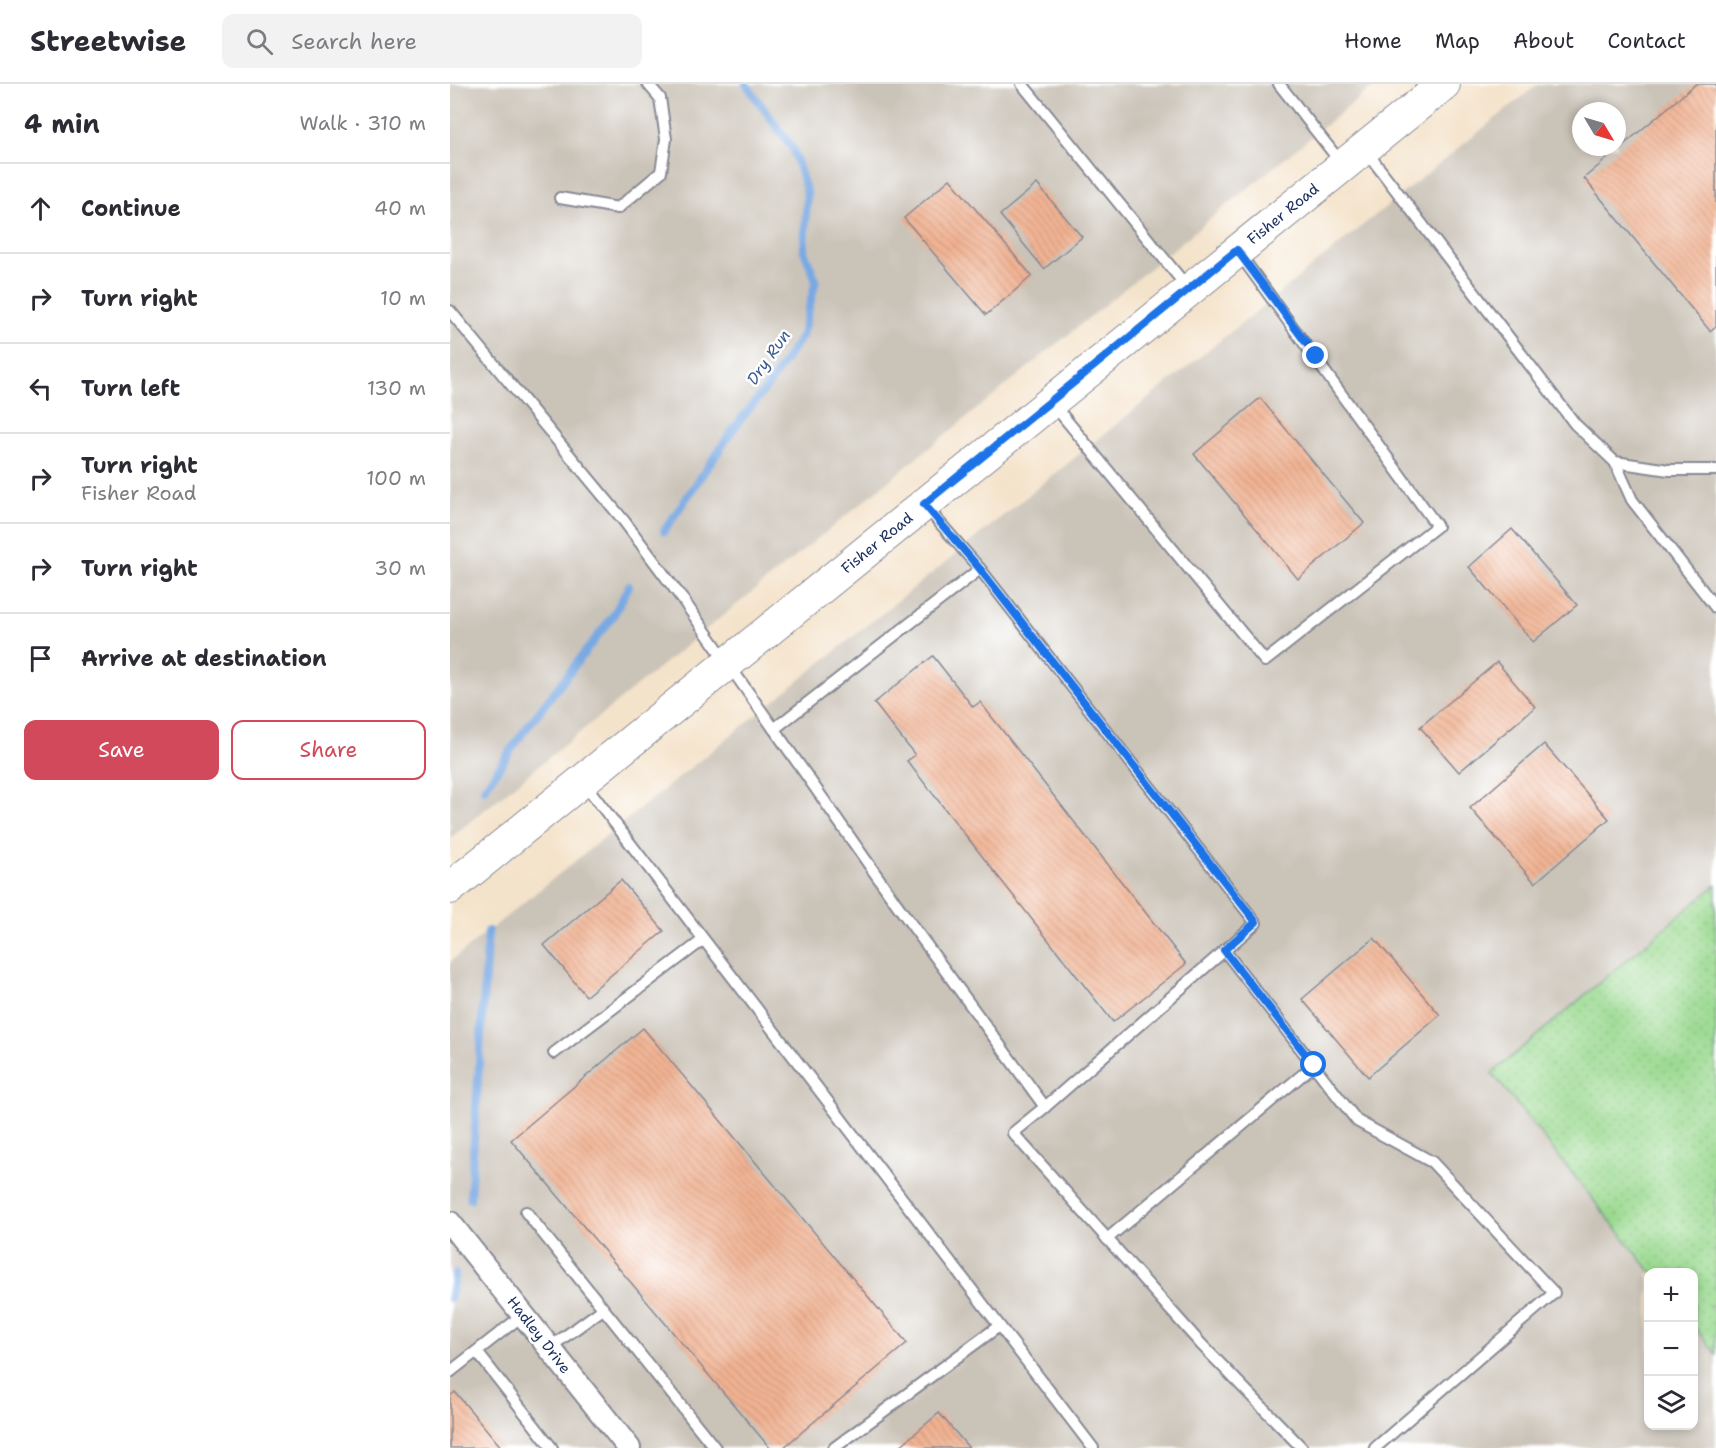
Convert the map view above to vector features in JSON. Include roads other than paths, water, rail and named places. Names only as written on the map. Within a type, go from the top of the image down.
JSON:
[{"type":"main road","name":"Fisher Road","points":[[450,888],[1444,84]]},
{"type":"street","name":"Hadley Drive","points":[[450,1223],[629,1448]]},
{"type":"lane","points":[[560,198],[618,208],[661,172],[666,139],[660,98],[648,84]]},
{"type":"lane","points":[[1022,84],[1189,290]]},
{"type":"lane","points":[[1279,84],[1354,157],[1575,424],[1615,462],[1632,500],[1716,609]]},
{"type":"lane","points":[[1051,402],[1265,661],[1437,526],[1237,250]]},
{"type":"lane","points":[[450,311],[624,521],[684,600],[898,906],[1045,1107]]},
{"type":"lane","points":[[1615,462],[1669,470],[1716,470]]},
{"type":"lane","points":[[924,504],[980,569],[1256,922],[1013,1133],[1200,1343],[1302,1448]]},
{"type":"lane","points":[[774,729],[980,569]]},
{"type":"lane","points":[[582,781],[1093,1448]]},
{"type":"lane","points":[[554,1053],[703,940]]},
{"type":"lane","points":[[1224,950],[1357,1121],[1432,1162],[1554,1293],[1376,1448]]},
{"type":"lane","points":[[1107,1239],[1314,1065]]},
{"type":"lane","points":[[526,1212],[715,1448]]},
{"type":"lane","points":[[549,1348],[603,1309]]},
{"type":"lane","points":[[450,1372],[523,1315]]},
{"type":"lane","points":[[834,1448],[999,1326]]},
{"type":"lane","points":[[477,1352],[552,1448]]},
{"type":"waterway","name":"Dry Run","points":[[664,531],[735,427],[769,384],[802,336],[816,280],[804,251],[807,193],[793,149],[746,84]]},
{"type":"waterway","name":"Dry Run","points":[[484,789],[522,734],[613,616],[629,586]]},
{"type":"waterway","name":"Dry Run","points":[[470,1199],[488,931]]},
{"type":"waterway","name":"Dry Run","points":[[450,1298],[455,1274]]}]
